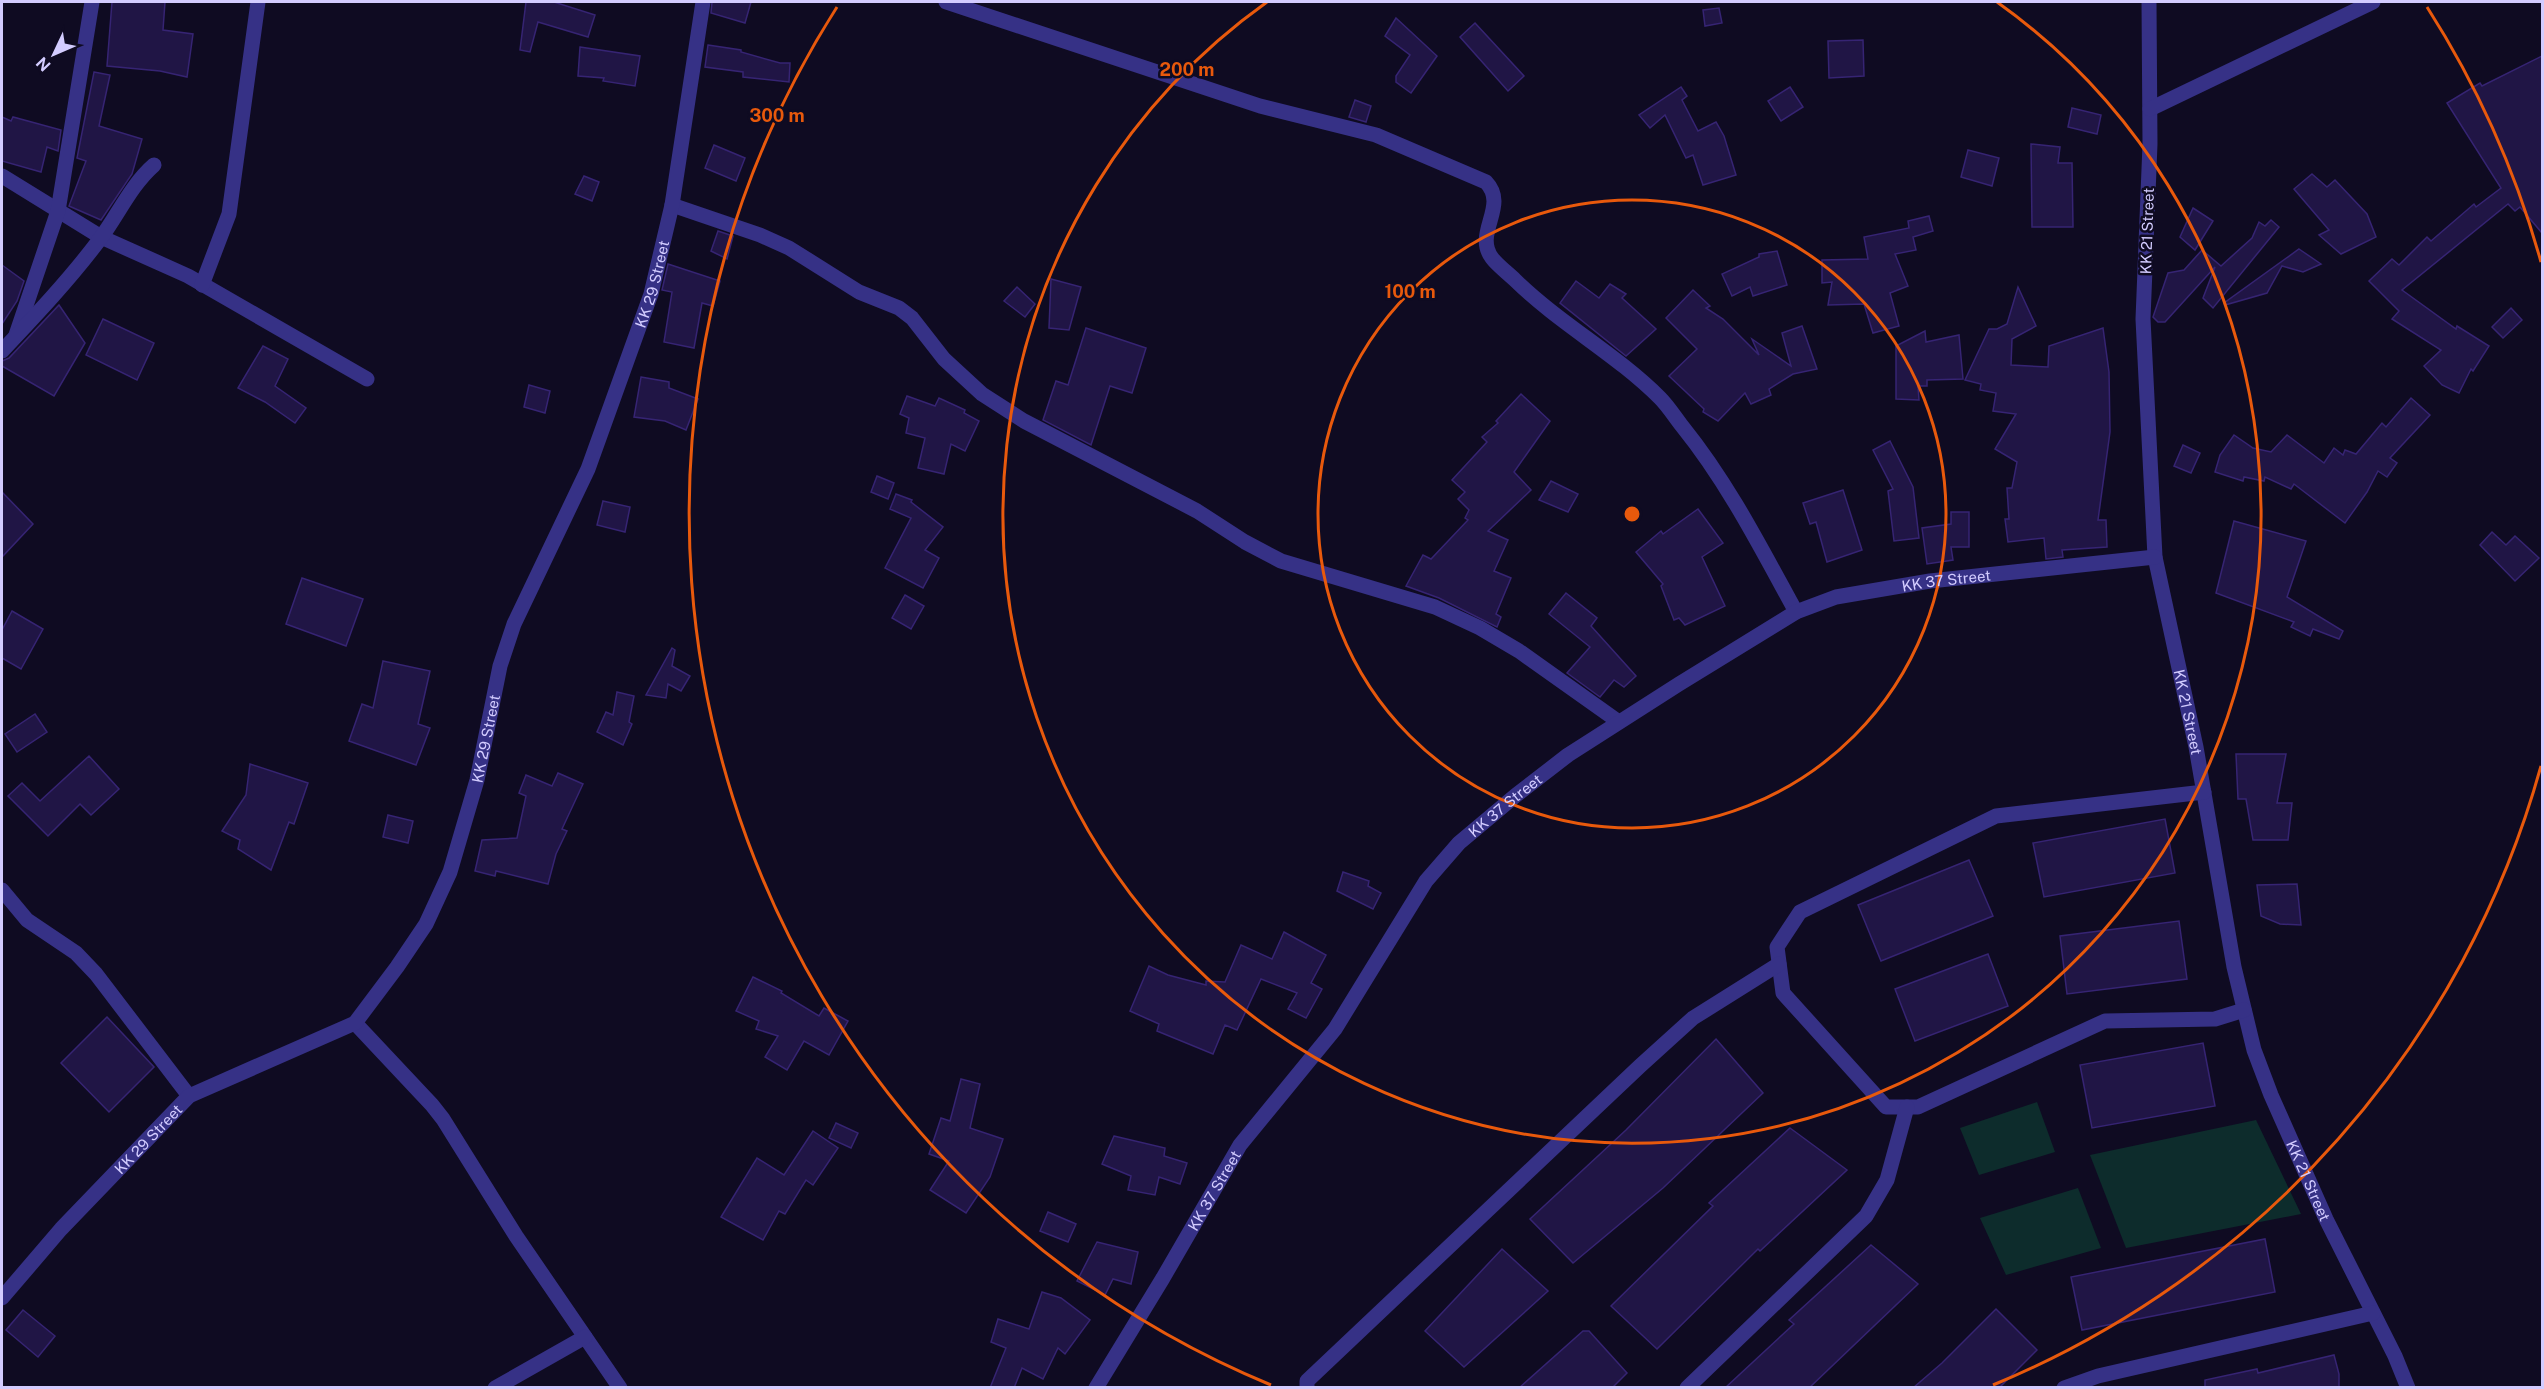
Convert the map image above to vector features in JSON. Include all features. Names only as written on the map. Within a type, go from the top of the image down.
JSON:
[{"type":"street","points":[[16,335],[58,211],[92,2]]},
{"type":"street","points":[[202,285],[229,214],[258,2]]},
{"type":"street","name":"KK 29 Street","points":[[2,1298],[61,1229],[189,1096],[355,1023],[426,924],[450,872],[477,780],[500,666],[510,635],[588,469],[651,294],[672,206],[703,2]]},
{"type":"street","points":[[946,2],[1260,106],[1376,135],[1486,182],[1494,190],[1495,199],[1486,238],[1487,248],[1492,258],[1533,298],[1614,358],[1660,398],[1699,447],[1747,522],[1796,612]]},
{"type":"street","name":"KK 21 Street","points":[[2149,2],[2150,109],[2143,319],[2155,557],[2204,792],[2234,968],[2254,1050],[2271,1095],[2326,1219],[2408,1388]]},
{"type":"street","points":[[2150,109],[2373,2]]},
{"type":"street","points":[[2,351],[74,272],[102,237],[136,185],[154,165]]},
{"type":"street","points":[[2,176],[102,237],[202,285],[367,379]]},
{"type":"street","points":[[672,206],[770,239],[789,248],[859,292],[899,308],[912,318],[944,359],[982,394],[1024,422],[1197,511],[1245,542],[1281,561],[1435,607],[1471,624],[1519,651],[1619,722]]},
{"type":"street","name":"KK 37 Street","points":[[1095,1388],[1163,1278],[1240,1145],[1335,1029],[1426,881],[1444,858],[1491,816],[1568,755],[1796,612],[1836,597],[1866,590],[2155,557]]},
{"type":"street","points":[[2204,792],[1996,816],[1800,912],[1777,947],[1783,993],[1886,1107],[1918,1107],[2105,1021],[2215,1019],[2244,1010]]},
{"type":"street","points":[[2,890],[27,920],[76,953],[96,974],[189,1096]]},
{"type":"street","points":[[1307,1388],[1307,1381],[1693,1018],[1779,964]]},
{"type":"street","points":[[355,1023],[443,1119],[516,1236],[620,1388]]},
{"type":"street","points":[[1687,1388],[1866,1216],[1887,1180],[1907,1107]]},
{"type":"street","points":[[2064,1388],[2098,1376],[2373,1312]]},
{"type":"street","points":[[495,1388],[585,1336]]},
{"type":"green space","points":[[2037,1102],[2055,1152],[1979,1175],[1960,1128]]},
{"type":"green space","points":[[2256,1120],[2301,1214],[2126,1248],[2090,1155]]},
{"type":"green space","points":[[2078,1188],[2101,1248],[2006,1275],[1980,1218]]},
{"type":"building","points":[[112,2],[165,2],[163,30],[193,34],[187,77],[160,71],[107,66]]},
{"type":"building","points":[[526,2],[554,2],[595,15],[588,37],[538,22],[530,52],[520,50]]},
{"type":"building","points":[[712,2],[751,2],[745,23],[711,13]]},
{"type":"building","points":[[1719,8],[1722,23],[1705,26],[1703,10]]},
{"type":"building","points":[[1396,18],[1437,56],[1411,93],[1396,82],[1396,76],[1410,55],[1385,36]]},
{"type":"building","points":[[1475,23],[1524,76],[1508,91],[1460,37]]},
{"type":"building","points":[[1863,40],[1864,76],[1829,78],[1828,41]]},
{"type":"building","points":[[708,45],[741,50],[741,52],[780,63],[790,63],[789,82],[743,77],[743,72],[705,67]]},
{"type":"building","points":[[580,47],[640,56],[635,86],[603,81],[604,78],[578,76]]},
{"type":"building","points":[[2542,56],[2542,233],[2520,207],[2515,211],[2508,204],[2402,290],[2456,329],[2457,326],[2489,346],[2473,371],[2471,369],[2459,393],[2442,385],[2424,366],[2441,350],[2392,319],[2399,311],[2369,281],[2392,259],[2399,265],[2427,237],[2431,241],[2474,204],[2476,207],[2501,188],[2447,103],[2480,83],[2482,86]]},
{"type":"building","points":[[94,72],[110,75],[99,126],[142,139],[132,174],[101,220],[69,206],[86,161],[77,158]]},
{"type":"building","points":[[1681,87],[1687,96],[1682,100],[1698,131],[1716,122],[1724,136],[1736,175],[1703,185],[1693,155],[1686,158],[1665,115],[1650,128],[1639,115]]},
{"type":"building","points":[[1790,87],[1803,107],[1781,121],[1768,101]]},
{"type":"building","points":[[1355,100],[1371,106],[1366,122],[1349,117]]},
{"type":"building","points":[[2072,108],[2101,115],[2097,134],[2068,127]]},
{"type":"building","points":[[2,117],[11,121],[13,117],[61,130],[58,151],[47,147],[41,172],[2,161]]},
{"type":"building","points":[[2031,144],[2060,147],[2058,163],[2072,163],[2073,227],[2032,227]]},
{"type":"building","points":[[714,145],[745,158],[736,181],[705,168]]},
{"type":"building","points":[[1968,150],[1999,158],[1992,186],[1961,177]]},
{"type":"building","points":[[2312,174],[2327,187],[2335,180],[2367,214],[2376,237],[2341,254],[2319,235],[2329,230],[2294,189]]},
{"type":"building","points":[[584,176],[599,182],[592,201],[575,194]]},
{"type":"building","points":[[2193,208],[2213,221],[2195,250],[2180,237]]},
{"type":"building","points":[[1929,216],[1933,231],[1913,237],[1916,250],[1895,254],[1908,286],[1890,293],[1899,326],[1873,333],[1864,304],[1828,305],[1832,282],[1822,283],[1822,260],[1868,259],[1864,237],[1909,228],[1908,221]]},
{"type":"building","points":[[2271,220],[2279,227],[2213,308],[2203,298],[2215,267],[2165,322],[2158,322],[2153,317],[2168,273],[2184,270],[2202,250],[2221,266],[2252,238],[2259,222],[2265,226]]},
{"type":"building","points":[[718,231],[733,236],[727,259],[711,251]]},
{"type":"building","points":[[2299,249],[2321,264],[2303,272],[2282,266],[2267,293],[2225,305],[2224,303]]},
{"type":"building","points":[[1777,251],[1787,285],[1753,296],[1750,287],[1732,296],[1722,274],[1759,257],[1759,254]]},
{"type":"building","points":[[668,264],[720,281],[713,306],[702,303],[694,348],[664,342],[672,292],[662,290]]},
{"type":"building","points":[[2,265],[24,281],[17,301],[2,324]]},
{"type":"building","points":[[1051,279],[1081,287],[1069,330],[1049,328]]},
{"type":"building","points":[[1576,281],[1599,298],[1610,284],[1626,294],[1622,298],[1656,329],[1626,356],[1560,303]]},
{"type":"building","points":[[1017,287],[1035,304],[1025,317],[1004,301]]},
{"type":"building","points":[[2018,287],[2036,326],[2012,339],[2011,365],[2048,367],[2049,346],[2103,328],[2109,372],[2110,432],[2098,520],[2106,520],[2107,547],[2062,550],[2063,557],[2046,559],[2044,538],[2008,542],[2005,519],[2009,519],[2007,488],[2012,488],[2017,462],[1995,449],[2016,414],[1993,411],[1996,393],[1980,390],[1981,384],[1965,380],[1989,329],[1997,329],[2007,324]]},
{"type":"building","points":[[1693,290],[1710,306],[1706,308],[1723,319],[1759,355],[1752,339],[1791,366],[1782,333],[1802,326],[1817,369],[1793,374],[1769,389],[1771,395],[1751,404],[1745,393],[1718,421],[1703,412],[1704,409],[1669,376],[1697,349],[1666,318]]},
{"type":"building","points":[[59,305],[85,343],[54,396],[2,366],[2,361],[9,358]]},
{"type":"building","points":[[2511,308],[2522,320],[2503,338],[2492,327]]},
{"type":"building","points":[[103,319],[154,343],[137,380],[86,355]]},
{"type":"building","points":[[1086,328],[1146,348],[1132,393],[1110,386],[1091,445],[1043,420],[1056,381],[1068,385]]},
{"type":"building","points":[[1925,331],[1926,342],[1959,335],[1963,379],[1927,380],[1927,386],[1918,386],[1919,400],[1896,399],[1896,346]]},
{"type":"building","points":[[263,346],[288,359],[275,386],[306,408],[295,423],[265,402],[238,388]]},
{"type":"building","points":[[641,377],[669,382],[669,388],[698,399],[686,430],[665,421],[634,417]]},
{"type":"building","points":[[529,385],[550,391],[545,413],[524,407]]},
{"type":"building","points":[[1521,394],[1550,421],[1514,472],[1531,490],[1488,531],[1508,540],[1494,571],[1511,578],[1496,614],[1501,617],[1497,627],[1439,598],[1406,586],[1423,555],[1431,559],[1468,520],[1465,518],[1469,510],[1458,499],[1465,492],[1452,480],[1487,442],[1482,437],[1498,423],[1496,421]]},
{"type":"building","points":[[907,396],[935,406],[939,398],[965,410],[964,413],[979,421],[965,451],[951,444],[944,474],[918,468],[925,438],[906,433],[909,418],[900,414]]},
{"type":"building","points":[[2411,398],[2430,415],[2390,458],[2397,463],[2387,477],[2378,471],[2367,492],[2345,523],[2294,484],[2291,489],[2265,477],[2264,481],[2244,477],[2243,481],[2215,472],[2220,455],[2234,435],[2253,448],[2271,452],[2287,435],[2324,463],[2334,448],[2343,455],[2345,450],[2356,454],[2382,423],[2386,427]]},
{"type":"building","points":[[1890,441],[1913,487],[1919,538],[1894,541],[1888,491],[1893,489],[1873,450]]},
{"type":"building","points":[[2183,445],[2200,453],[2191,473],[2174,466]]},
{"type":"building","points":[[877,476],[894,483],[888,499],[871,492]]},
{"type":"building","points":[[1551,481],[1578,494],[1568,512],[1539,500]]},
{"type":"building","points":[[1843,490],[1862,550],[1827,562],[1816,522],[1810,524],[1803,503]]},
{"type":"building","points":[[2,492],[33,524],[2,557]]},
{"type":"building","points":[[896,494],[912,500],[911,502],[943,527],[925,550],[939,558],[923,588],[885,568],[911,518],[890,509]]},
{"type":"building","points":[[603,501],[630,507],[625,532],[597,525]]},
{"type":"building","points":[[1698,509],[1723,543],[1702,557],[1725,606],[1685,625],[1679,618],[1674,620],[1661,586],[1663,584],[1636,552],[1661,531],[1663,534]]},
{"type":"building","points":[[1951,512],[1969,512],[1969,547],[1951,547],[1953,560],[1927,564],[1922,528],[1951,524]]},
{"type":"building","points":[[2234,521],[2306,541],[2287,597],[2343,631],[2339,639],[2313,629],[2310,636],[2291,627],[2294,622],[2216,593]]},
{"type":"building","points":[[2492,532],[2506,545],[2515,536],[2539,558],[2515,581],[2480,545]]},
{"type":"building","points":[[302,578],[363,599],[346,646],[286,624]]},
{"type":"building","points":[[1566,593],[1597,618],[1591,626],[1636,676],[1624,687],[1614,680],[1600,697],[1567,673],[1590,647],[1549,614]]},
{"type":"building","points":[[905,595],[924,606],[911,629],[892,618]]},
{"type":"building","points":[[12,611],[43,629],[21,669],[2,658],[2,630]]},
{"type":"building","points":[[672,648],[675,650],[672,666],[690,676],[681,691],[668,684],[666,698],[646,695]]},
{"type":"building","points":[[383,661],[430,671],[418,724],[430,728],[416,765],[349,741],[362,704],[373,708]]},
{"type":"building","points":[[617,692],[634,696],[629,722],[632,724],[623,745],[597,732],[606,712],[613,715]]},
{"type":"building","points":[[35,714],[47,732],[17,752],[5,734]]},
{"type":"building","points":[[2236,754],[2286,754],[2277,803],[2292,803],[2288,840],[2253,840],[2246,799],[2238,799]]},
{"type":"building","points":[[89,756],[119,789],[91,815],[80,804],[48,836],[8,796],[22,783],[40,801]]},
{"type":"building","points":[[250,764],[308,783],[294,824],[289,822],[271,870],[238,849],[240,840],[222,831],[246,795]]},
{"type":"building","points":[[558,773],[583,784],[562,829],[567,831],[556,854],[548,884],[496,871],[495,876],[475,871],[482,840],[517,838],[526,796],[519,793],[526,775],[552,786]]},
{"type":"building","points":[[388,815],[413,821],[408,843],[383,837]]},
{"type":"building","points":[[2165,819],[2175,873],[2044,897],[2033,843]]},
{"type":"building","points":[[1969,860],[1993,916],[1881,961],[1858,905]]},
{"type":"building","points":[[1343,872],[1369,881],[1368,886],[1381,893],[1373,909],[1337,891]]},
{"type":"building","points":[[2297,884],[2301,925],[2280,924],[2261,916],[2257,885]]},
{"type":"building","points":[[2179,921],[2187,979],[2067,994],[2060,936]]},
{"type":"building","points":[[1284,932],[1326,955],[1311,983],[1322,989],[1306,1018],[1288,1009],[1297,993],[1261,979],[1237,1030],[1225,1025],[1213,1054],[1157,1031],[1159,1024],[1130,1011],[1149,966],[1168,975],[1206,985],[1206,981],[1225,982],[1241,945],[1272,959]]},
{"type":"building","points":[[1988,954],[2008,1006],[1915,1041],[1895,989]]},
{"type":"building","points":[[753,977],[782,991],[781,993],[819,1016],[824,1008],[848,1021],[829,1055],[804,1041],[787,1070],[765,1057],[778,1036],[756,1029],[759,1021],[736,1011]]},
{"type":"building","points":[[107,1017],[154,1067],[109,1112],[61,1063]]},
{"type":"building","points":[[1716,1039],[1763,1093],[1663,1188],[1573,1263],[1530,1219],[1626,1130]]},
{"type":"building","points":[[2203,1043],[2215,1106],[2092,1128],[2080,1065]]},
{"type":"building","points":[[961,1079],[980,1084],[970,1128],[1003,1139],[990,1177],[966,1213],[930,1190],[949,1161],[929,1154],[941,1118],[950,1121]]},
{"type":"building","points":[[836,1123],[858,1133],[851,1148],[829,1138]]},
{"type":"building","points":[[1790,1128],[1847,1170],[1760,1251],[1758,1249],[1657,1349],[1611,1306],[1713,1206],[1709,1203]]},
{"type":"building","points":[[813,1131],[838,1148],[813,1185],[806,1180],[785,1214],[779,1211],[763,1240],[721,1217],[757,1158],[784,1175]]},
{"type":"building","points":[[1114,1136],[1165,1148],[1164,1156],[1187,1163],[1180,1184],[1159,1177],[1155,1195],[1128,1190],[1131,1176],[1102,1164]]},
{"type":"building","points":[[1048,1212],[1076,1224],[1068,1242],[1040,1231]]},
{"type":"building","points":[[2265,1239],[2275,1292],[2082,1330],[2071,1277]]},
{"type":"building","points":[[1097,1242],[1138,1252],[1131,1284],[1113,1279],[1105,1295],[1077,1281]]},
{"type":"building","points":[[1871,1245],[1918,1284],[1809,1388],[1725,1388],[1794,1324],[1789,1320]]},
{"type":"building","points":[[1502,1249],[1548,1291],[1464,1367],[1425,1331]]},
{"type":"building","points":[[1042,1292],[1061,1298],[1090,1320],[1065,1354],[1058,1348],[1043,1379],[1022,1368],[1014,1388],[990,1388],[1006,1348],[991,1342],[998,1319],[1029,1329]]},
{"type":"building","points":[[1996,1309],[2037,1350],[1999,1388],[1913,1388],[1942,1363]]},
{"type":"building","points":[[23,1310],[55,1336],[38,1357],[6,1330]]},
{"type":"building","points":[[1583,1331],[1589,1331],[1627,1373],[1612,1388],[1519,1388]]},
{"type":"building","points":[[2334,1355],[2339,1374],[2339,1388],[2205,1388],[2205,1380],[2257,1369],[2258,1373]]}]
